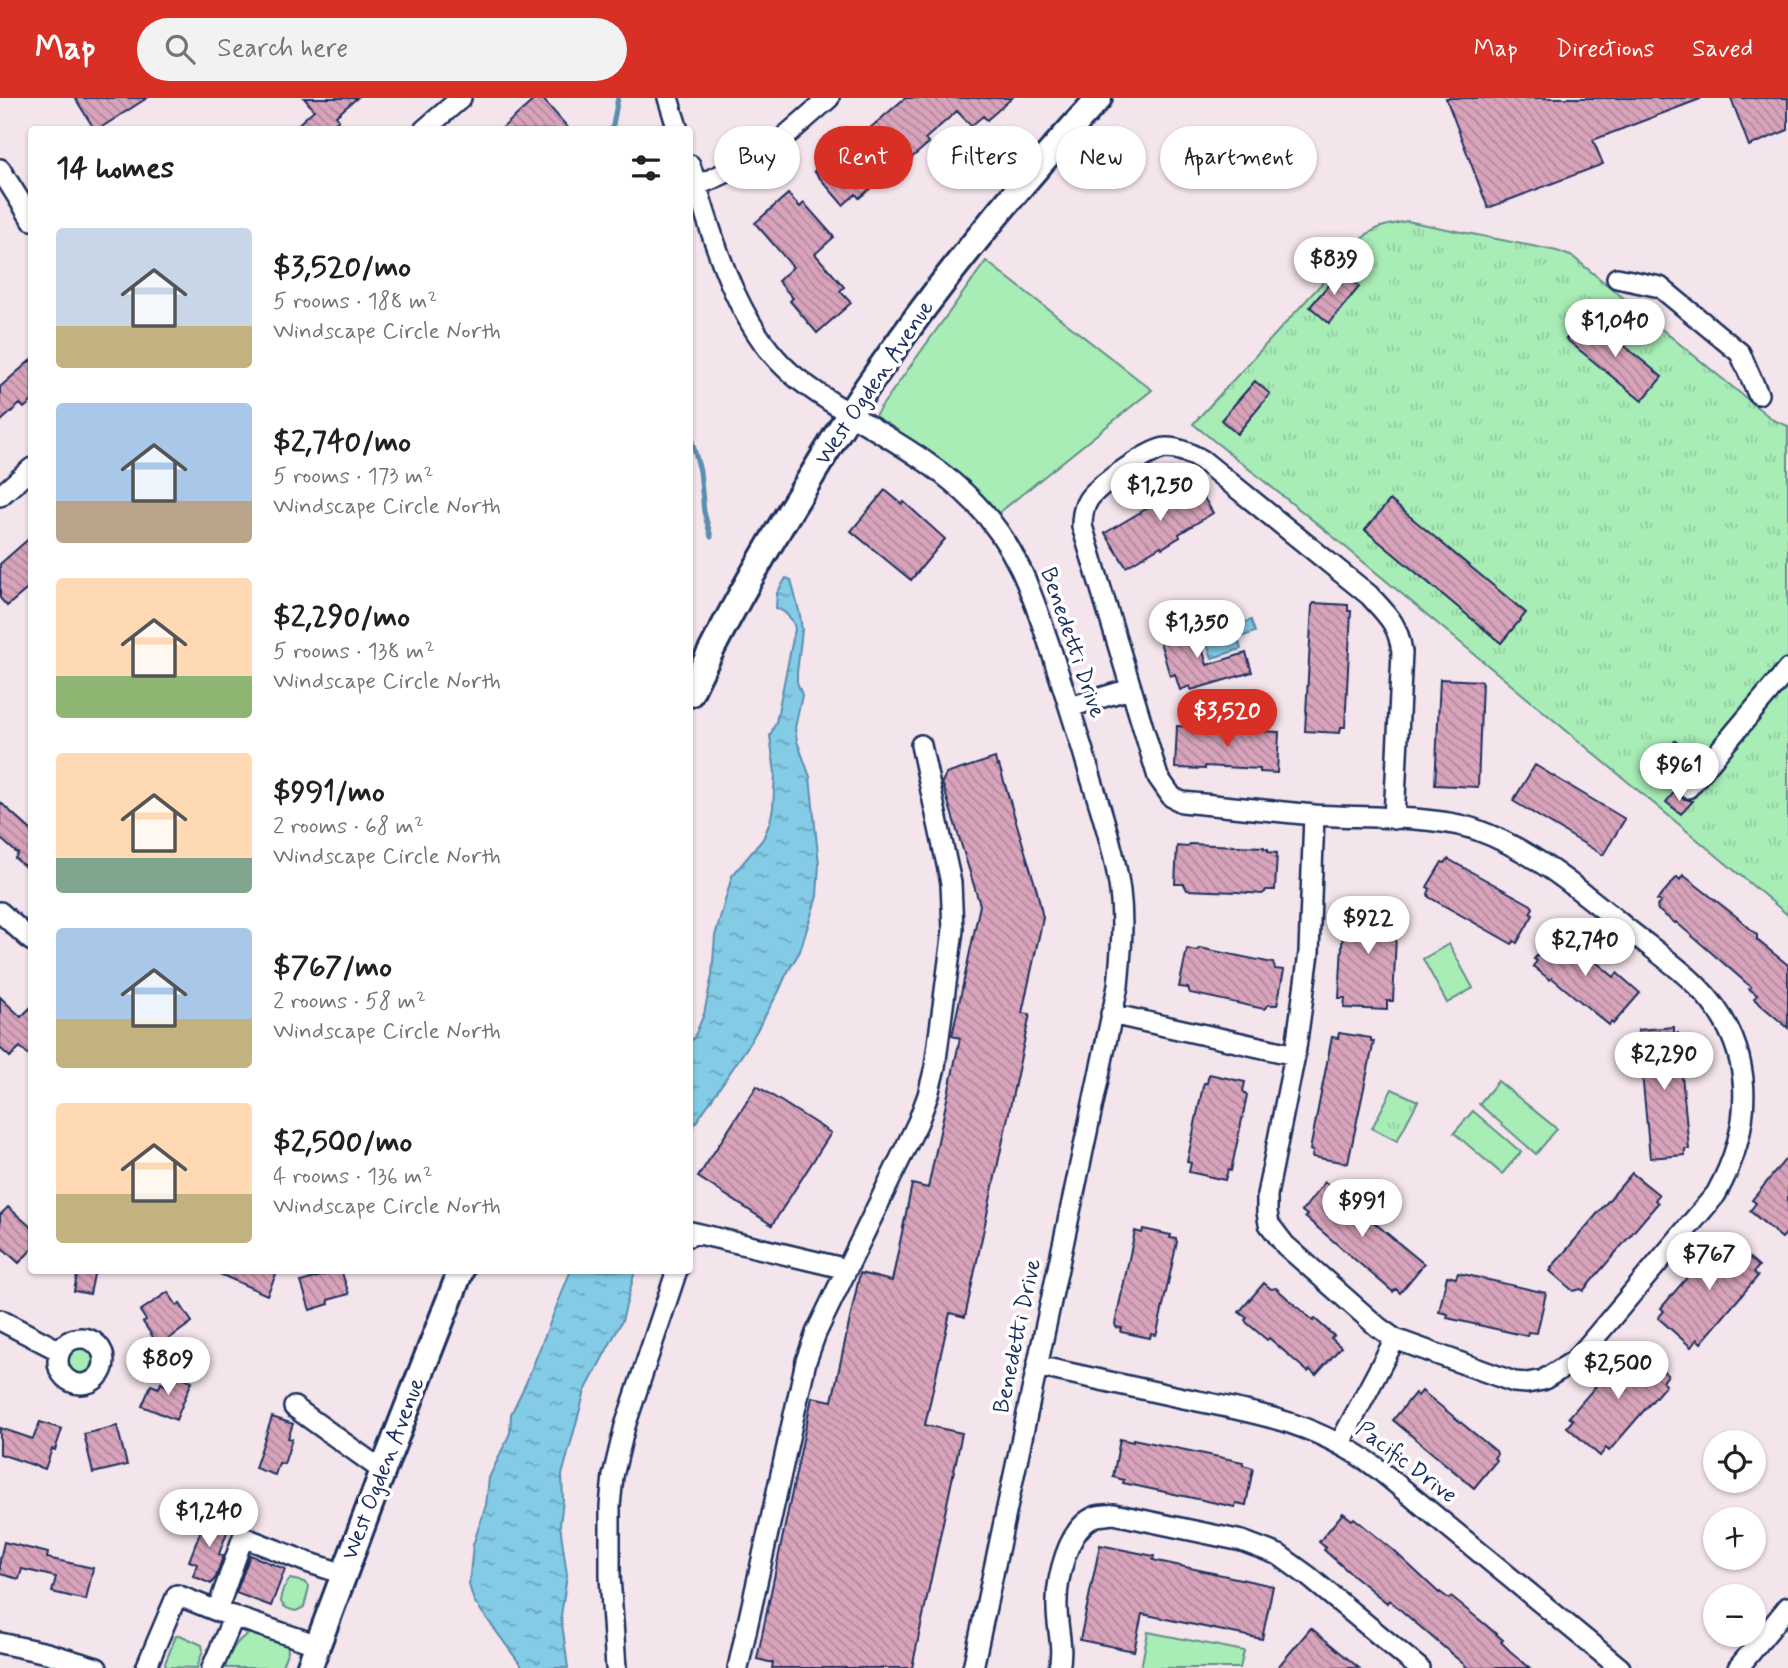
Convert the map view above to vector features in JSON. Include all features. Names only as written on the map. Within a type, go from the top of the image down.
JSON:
[{"type":"main road","name":"West Ogden Avenue","points":[[693,688],[716,640],[779,527],[850,414],[929,301],[977,240],[1060,140],[1099,98]]},
{"type":"main road","name":"West Ogden Avenue","points":[[314,1657],[459,1274]]},
{"type":"street","points":[[433,126],[461,98]]},
{"type":"street","points":[[668,98],[677,126]]},
{"type":"street","points":[[696,186],[752,161],[774,146],[829,98]]},
{"type":"street","points":[[0,169],[28,214]]},
{"type":"street","name":"Benedetti Drive","points":[[693,176],[733,292],[746,316],[773,353],[791,373],[944,476],[974,502],[1017,560],[1030,587],[1070,707],[1115,864],[1120,892],[1122,948],[1111,1014],[973,1668]]},
{"type":"street","points":[[1617,278],[1660,287],[1740,353],[1758,394]]},
{"type":"street","points":[[1314,815],[1309,953],[1295,1055],[1268,1195],[1269,1224],[1285,1245],[1395,1339],[1514,1382],[1543,1380],[1559,1372],[1586,1348],[1716,1194],[1730,1170],[1740,1142],[1745,1101],[1737,1049],[1729,1026],[1696,985],[1603,909],[1536,860],[1476,830],[1444,823],[1192,804],[1172,797],[1158,777],[1082,526],[1082,515],[1087,501],[1096,491],[1153,452],[1164,448],[1179,449],[1202,460],[1369,595],[1400,634],[1402,652],[1394,819]]},
{"type":"street","points":[[0,496],[28,472]]},
{"type":"street","points":[[1688,788],[1788,669]]},
{"type":"street","points":[[1070,707],[1130,689]]},
{"type":"street","points":[[738,1668],[806,1361],[816,1333],[918,1122],[935,1067],[953,930],[953,907],[951,883],[920,745]]},
{"type":"street","points":[[0,912],[28,937]]},
{"type":"street","points":[[1111,1014],[1295,1055]]},
{"type":"street","points":[[693,1232],[847,1269]]},
{"type":"street","points":[[616,1668],[610,1576],[613,1476],[625,1426],[676,1274]]},
{"type":"street","points":[[0,1320],[60,1351]]},
{"type":"street","points":[[1340,1443],[1395,1339]]},
{"type":"street","name":"Pacific Drive","points":[[1037,1366],[1265,1415],[1309,1428],[1340,1443],[1377,1468],[1620,1668]]},
{"type":"street","points":[[294,1406],[383,1471]]},
{"type":"street","points":[[1059,1668],[1061,1642],[1058,1587],[1066,1555],[1072,1539],[1083,1525],[1096,1516],[1114,1514],[1242,1541],[1279,1555],[1419,1668]]},
{"type":"street","points":[[212,1668],[243,1537],[307,1563],[344,1574]]},
{"type":"street","points":[[146,1668],[177,1595],[226,1614],[314,1657]]},
{"type":"street","points":[[1738,1668],[1788,1607]]},
{"type":"street","points":[[0,1643],[61,1663],[97,1668]]},
{"type":"green space","points":[[1407,221],[1557,251],[1573,257],[1773,420],[1788,426],[1788,915],[1325,530],[1193,424],[1367,234],[1380,227]]},
{"type":"green space","points":[[986,261],[1152,390],[990,520],[868,425]]},
{"type":"green space","points":[[1449,944],[1473,988],[1447,1003],[1423,959]]},
{"type":"green space","points":[[1498,1081],[1557,1129],[1536,1154],[1479,1104]]},
{"type":"green space","points":[[1392,1089],[1418,1101],[1397,1141],[1372,1128]]},
{"type":"green space","points":[[1473,1111],[1521,1152],[1502,1174],[1454,1133]]},
{"type":"green space","points":[[80,1347],[89,1351],[93,1360],[89,1369],[80,1373],[71,1369],[67,1360],[71,1351]]},
{"type":"green space","points":[[290,1579],[304,1582],[309,1587],[304,1607],[296,1611],[284,1606],[281,1599],[283,1589]]},
{"type":"green space","points":[[252,1632],[287,1642],[288,1651],[281,1668],[225,1668],[234,1647]]},
{"type":"green space","points":[[1148,1632],[1244,1651],[1240,1668],[1141,1668]]},
{"type":"green space","points":[[180,1635],[202,1645],[197,1668],[166,1667],[165,1663],[176,1636]]},
{"type":"water","points":[[786,578],[791,580],[802,630],[797,682],[802,695],[795,728],[810,777],[819,864],[817,896],[800,951],[779,991],[748,1046],[693,1127],[693,1039],[704,1014],[712,975],[715,936],[732,876],[763,839],[773,808],[775,773],[770,736],[776,722],[795,629],[788,616],[776,608],[777,593]]},
{"type":"water","points":[[1251,620],[1255,632],[1238,638],[1241,649],[1212,658],[1207,644],[1226,638],[1224,629]]},
{"type":"water","points":[[569,1274],[634,1274],[622,1321],[585,1391],[562,1475],[560,1525],[567,1575],[561,1616],[568,1668],[523,1668],[474,1601],[469,1585],[473,1545],[486,1505],[489,1478],[510,1433],[511,1414]]},
{"type":"building","points":[[75,98],[147,98],[103,126],[92,126]]},
{"type":"building","points":[[304,98],[357,98],[336,116],[339,120],[332,126],[296,126],[314,110]]},
{"type":"building","points":[[536,98],[542,98],[566,126],[504,126]]},
{"type":"building","points":[[905,98],[1012,98],[987,120],[983,116],[971,126],[957,111],[940,126],[927,126],[927,145],[913,157],[913,126],[872,126]]},
{"type":"building","points":[[1446,98],[1700,99],[1593,140],[1603,164],[1488,208]]},
{"type":"building","points":[[1731,98],[1788,98],[1788,130],[1749,146]]},
{"type":"building","points":[[829,189],[870,189],[859,198],[856,194],[843,205]]},
{"type":"building","points":[[788,194],[800,207],[804,203],[834,237],[815,254],[844,287],[840,291],[851,303],[817,333],[790,301],[793,298],[778,281],[793,267],[755,223]]},
{"type":"building","points":[[1340,271],[1359,287],[1329,323],[1310,307]]},
{"type":"building","points":[[1583,320],[1589,325],[1593,320],[1662,377],[1642,401],[1566,339]]},
{"type":"building","points":[[28,362],[28,404],[24,408],[20,404],[0,422],[0,387]]},
{"type":"building","points":[[1255,381],[1270,394],[1237,434],[1221,420]]},
{"type":"building","points":[[1192,478],[1213,513],[1179,534],[1180,537],[1126,567],[1105,533],[1168,496],[1167,494]]},
{"type":"building","points":[[885,490],[902,504],[904,502],[945,539],[911,580],[851,531]]},
{"type":"building","points":[[1390,500],[1526,613],[1501,643],[1365,530]]},
{"type":"building","points":[[28,540],[28,588],[7,606],[0,598],[0,564]]},
{"type":"building","points":[[1314,603],[1348,605],[1348,611],[1351,611],[1345,727],[1341,727],[1340,733],[1305,731]]},
{"type":"building","points":[[1195,624],[1207,665],[1246,653],[1252,672],[1191,690],[1190,686],[1180,690],[1175,674],[1170,676],[1158,635]]},
{"type":"building","points":[[1440,679],[1482,681],[1478,787],[1435,785]]},
{"type":"building","points":[[1177,726],[1218,729],[1218,726],[1239,727],[1238,730],[1279,732],[1277,773],[1260,772],[1260,769],[1205,766],[1205,769],[1175,768]]},
{"type":"building","points":[[1675,741],[1692,754],[1667,786],[1650,773]]},
{"type":"building","points":[[995,758],[1043,918],[1022,1013],[1030,1014],[965,1317],[950,1313],[925,1425],[962,1433],[912,1668],[772,1668],[773,1663],[757,1659],[812,1397],[832,1401],[860,1273],[892,1281],[912,1184],[928,1188],[960,1038],[952,1036],[980,905],[942,782],[946,774]]},
{"type":"building","points":[[1535,765],[1625,819],[1603,855],[1513,801]]},
{"type":"building","points":[[1676,790],[1681,798],[1693,801],[1681,814],[1666,802]]},
{"type":"building","points":[[0,802],[28,827],[28,869],[15,858],[18,854],[0,838]]},
{"type":"building","points":[[1190,844],[1264,847],[1268,852],[1277,853],[1275,890],[1266,890],[1262,894],[1187,890],[1184,884],[1175,884],[1177,846],[1187,847]]},
{"type":"building","points":[[1448,859],[1531,905],[1533,908],[1530,913],[1533,915],[1517,943],[1514,941],[1512,944],[1429,897],[1430,889],[1427,887],[1442,862],[1445,863]]},
{"type":"building","points":[[1683,875],[1737,917],[1757,935],[1757,940],[1788,965],[1788,1028],[1754,999],[1757,995],[1749,989],[1751,987],[1676,922],[1658,910],[1657,906],[1661,902],[1657,900],[1677,877],[1680,880]]},
{"type":"building","points":[[1350,902],[1393,904],[1392,914],[1397,914],[1393,1001],[1387,1001],[1387,1010],[1344,1008],[1345,998],[1339,998],[1344,911],[1350,911]]},
{"type":"building","points":[[1561,928],[1614,977],[1617,973],[1640,993],[1613,1024],[1611,1022],[1609,1025],[1552,978],[1550,980],[1533,966],[1537,961],[1534,959]]},
{"type":"building","points":[[1200,948],[1273,963],[1275,969],[1284,970],[1277,1005],[1268,1005],[1264,1009],[1190,993],[1188,988],[1179,987],[1187,949],[1196,951]]},
{"type":"building","points":[[0,997],[21,1017],[28,1010],[28,1054],[20,1047],[10,1057],[0,1048]]},
{"type":"building","points":[[1674,1027],[1674,1033],[1678,1033],[1689,1149],[1685,1149],[1685,1155],[1650,1158],[1638,1030]]},
{"type":"building","points":[[1339,1033],[1371,1038],[1371,1041],[1374,1041],[1348,1163],[1312,1157],[1313,1151],[1310,1150],[1332,1037],[1338,1038]]},
{"type":"building","points":[[1209,1074],[1245,1082],[1243,1091],[1247,1095],[1231,1171],[1228,1170],[1225,1180],[1189,1172],[1191,1163],[1187,1162],[1203,1086],[1207,1083]]},
{"type":"building","points":[[757,1086],[831,1133],[772,1225],[698,1177]]},
{"type":"building","points":[[1788,1156],[1788,1231],[1782,1238],[1750,1211],[1756,1203],[1752,1200]]},
{"type":"building","points":[[1632,1173],[1659,1195],[1655,1200],[1658,1203],[1583,1291],[1573,1291],[1550,1271],[1551,1268]]},
{"type":"building","points":[[1325,1182],[1424,1264],[1400,1293],[1396,1289],[1393,1292],[1305,1217],[1307,1215],[1302,1211]]},
{"type":"building","points":[[8,1207],[28,1224],[28,1253],[19,1263],[0,1246],[0,1215]]},
{"type":"building","points":[[1143,1229],[1171,1235],[1170,1238],[1176,1239],[1177,1242],[1157,1333],[1151,1334],[1150,1338],[1121,1332],[1122,1328],[1116,1327],[1115,1324],[1135,1231],[1142,1233]]},
{"type":"building","points":[[1727,1238],[1759,1266],[1754,1272],[1758,1276],[1701,1343],[1697,1339],[1691,1347],[1658,1318],[1664,1311],[1661,1308],[1717,1242],[1721,1245]]},
{"type":"building","points":[[1458,1273],[1546,1293],[1537,1333],[1528,1332],[1527,1336],[1447,1318],[1448,1314],[1439,1312],[1447,1276],[1456,1278]]},
{"type":"building","points":[[77,1274],[94,1274],[90,1294],[74,1291]]},
{"type":"building","points":[[220,1274],[276,1274],[267,1295]]},
{"type":"building","points":[[328,1274],[342,1274],[349,1294],[328,1300],[329,1304],[310,1310],[301,1282]]},
{"type":"building","points":[[1264,1283],[1271,1289],[1276,1288],[1313,1321],[1315,1319],[1334,1336],[1331,1338],[1341,1347],[1316,1375],[1310,1370],[1308,1372],[1269,1338],[1267,1340],[1247,1323],[1247,1318],[1239,1312]]},
{"type":"building","points":[[168,1292],[192,1322],[159,1346],[143,1322],[146,1320],[140,1311]]},
{"type":"building","points":[[1636,1347],[1668,1375],[1663,1382],[1666,1385],[1609,1451],[1606,1448],[1600,1456],[1567,1427],[1573,1420],[1569,1417],[1626,1351],[1630,1354]]},
{"type":"building","points":[[171,1373],[192,1381],[176,1420],[142,1406],[151,1385],[159,1388],[161,1383],[165,1385]]},
{"type":"building","points":[[1422,1391],[1496,1451],[1494,1458],[1497,1460],[1474,1488],[1393,1420],[1415,1393],[1418,1396]]},
{"type":"building","points":[[272,1417],[293,1424],[288,1438],[292,1439],[284,1464],[279,1463],[275,1475],[255,1468]]},
{"type":"building","points":[[40,1422],[62,1429],[45,1469],[0,1454],[0,1428],[33,1439]]},
{"type":"building","points":[[117,1426],[127,1465],[93,1473],[84,1434]]},
{"type":"building","points":[[1120,1439],[1133,1442],[1133,1439],[1243,1462],[1243,1465],[1253,1468],[1246,1505],[1236,1503],[1235,1507],[1123,1483],[1124,1480],[1113,1477]]},
{"type":"building","points":[[1343,1513],[1352,1520],[1354,1518],[1393,1550],[1439,1593],[1449,1599],[1451,1597],[1486,1625],[1530,1668],[1468,1668],[1389,1600],[1387,1603],[1349,1572],[1324,1550],[1326,1548],[1319,1542]]},
{"type":"building","points":[[207,1515],[230,1524],[219,1554],[223,1556],[211,1584],[193,1576],[197,1564],[189,1561]]},
{"type":"building","points":[[4,1542],[48,1553],[47,1558],[93,1568],[86,1600],[52,1592],[56,1577],[22,1569],[19,1579],[0,1574]]},
{"type":"building","points":[[1100,1545],[1154,1556],[1153,1560],[1273,1586],[1262,1639],[1142,1614],[1134,1651],[1080,1640]]},
{"type":"building","points":[[250,1555],[285,1569],[271,1606],[236,1593]]},
{"type":"building","points":[[1311,1628],[1359,1668],[1277,1668]]},
{"type":"waterway","points":[[613,126],[618,98]]},
{"type":"waterway","points":[[693,445],[711,537]]}]
